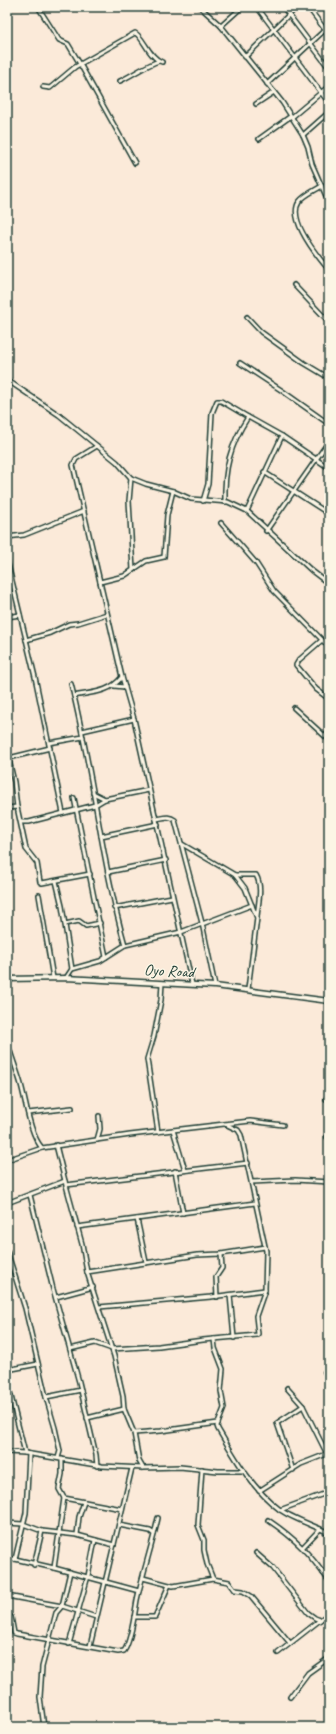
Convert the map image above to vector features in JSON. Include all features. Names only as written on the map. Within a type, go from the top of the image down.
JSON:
[{"type":"street","points":[[38,7],[59,40],[68,44],[134,163]]},
{"type":"street","points":[[200,7],[220,26],[274,92],[291,117],[303,135],[308,147],[312,164],[329,200]]},
{"type":"street","points":[[220,26],[242,7]]},
{"type":"street","points":[[257,7],[329,104]]},
{"type":"street","points":[[283,7],[329,68]]},
{"type":"street","points":[[245,57],[297,7]]},
{"type":"street","points":[[308,7],[329,35]]},
{"type":"street","points":[[267,84],[329,26]]},
{"type":"street","points":[[43,87],[50,88],[75,67],[135,33],[138,34],[146,47],[160,61],[151,63],[140,71],[120,81]]},
{"type":"street","points":[[260,139],[291,117],[329,86]]},
{"type":"street","points":[[256,104],[274,92]]},
{"type":"street","points":[[303,135],[329,112]]},
{"type":"street","points":[[322,186],[299,202],[296,208],[296,215],[301,229],[316,255],[329,270]]},
{"type":"street","points":[[294,285],[329,322]]},
{"type":"street","points":[[247,317],[262,332],[304,364],[329,378]]},
{"type":"street","points":[[240,363],[282,390],[329,424]]},
{"type":"street","points":[[7,380],[59,415],[117,462],[131,478],[146,484],[174,491],[191,500],[225,502],[247,511],[266,531],[329,584]]},
{"type":"street","points":[[203,501],[208,484],[210,428],[215,403],[221,400],[282,436],[329,468]]},
{"type":"street","points":[[225,502],[225,480],[227,467],[234,442],[248,417]]},
{"type":"street","points":[[247,511],[282,436]]},
{"type":"street","points":[[266,531],[329,441]]},
{"type":"street","points":[[97,446],[76,459],[73,464],[122,677],[134,719],[192,984]]},
{"type":"street","points":[[264,472],[329,514]]},
{"type":"street","points":[[131,478],[129,501],[133,570]]},
{"type":"street","points":[[100,582],[124,576],[146,561],[165,556],[164,542],[167,515],[174,491]]},
{"type":"street","points":[[7,537],[24,535],[84,511]]},
{"type":"street","points":[[222,523],[256,563],[274,591],[329,647]]},
{"type":"street","points":[[7,560],[49,743],[63,813]]},
{"type":"street","points":[[26,640],[69,624],[78,623],[107,614]]},
{"type":"street","points":[[7,618],[20,616]]},
{"type":"street","points":[[322,640],[299,660],[296,665],[316,689],[329,699]]},
{"type":"street","points":[[74,696],[104,691],[114,686],[122,677]]},
{"type":"street","points":[[71,684],[82,731],[114,908],[124,945]]},
{"type":"street","points":[[114,686],[125,687]]},
{"type":"street","points":[[294,708],[329,740]]},
{"type":"street","points":[[82,731],[134,719]]},
{"type":"street","points":[[49,743],[83,737]]},
{"type":"street","points":[[9,758],[50,748]]},
{"type":"street","points":[[7,751],[26,849],[37,863],[40,882],[56,881],[90,874]]},
{"type":"street","points":[[21,822],[29,822],[77,810],[95,805],[105,799],[149,790]]},
{"type":"street","points":[[93,793],[105,799]]},
{"type":"street","points":[[74,798],[106,957]]},
{"type":"street","points":[[7,808],[17,807]]},
{"type":"street","points":[[156,819],[167,816],[172,817],[175,820],[202,923],[215,986]]},
{"type":"street","points":[[101,836],[158,824]]},
{"type":"street","points":[[182,844],[235,875],[245,888],[257,918]]},
{"type":"street","points":[[108,872],[166,860]]},
{"type":"street","points":[[235,875],[256,875],[259,880],[260,891],[248,989]]},
{"type":"street","points":[[56,881],[72,969]]},
{"type":"street","points":[[38,895],[53,978]]},
{"type":"street","points":[[114,908],[172,897]]},
{"type":"street","points":[[66,978],[72,969],[100,961],[124,945],[181,932],[252,905]]},
{"type":"street","points":[[65,924],[79,921],[86,926],[100,923]]},
{"type":"street","name":"Oyo Road","points":[[7,979],[66,978],[192,984],[248,989],[329,1001]]},
{"type":"street","points":[[158,1132],[147,1059],[154,1036],[161,1000],[162,983]]},
{"type":"street","points":[[7,1042],[34,1133],[42,1148]]},
{"type":"street","points":[[28,1113],[72,1108]]},
{"type":"street","points":[[97,1140],[100,1129],[99,1116]]},
{"type":"street","points":[[7,1160],[42,1148],[56,1145],[173,1130],[250,1121],[283,1126]]},
{"type":"street","points":[[70,1349],[95,1343],[112,1349],[159,1346],[258,1334],[256,1316],[265,1290],[265,1248],[241,1135],[238,1130],[225,1124]]},
{"type":"street","points":[[173,1130],[185,1170]]},
{"type":"street","points":[[56,1145],[87,1272],[112,1349],[123,1396],[124,1409],[134,1433],[139,1461],[143,1468]]},
{"type":"street","points":[[66,1185],[126,1179],[185,1170],[248,1163]]},
{"type":"street","points":[[175,1172],[183,1213]]},
{"type":"street","points":[[252,1182],[294,1180],[329,1182]]},
{"type":"street","points":[[7,1203],[65,1181]]},
{"type":"street","points":[[30,1195],[81,1390],[96,1455],[97,1466]]},
{"type":"street","points":[[77,1227],[255,1203]]},
{"type":"street","points":[[137,1219],[146,1262]]},
{"type":"street","points":[[87,1272],[197,1255],[221,1254],[265,1248]]},
{"type":"street","points":[[7,1251],[25,1308],[60,1451],[62,1474],[59,1489],[64,1498],[54,1568]]},
{"type":"street","points":[[217,1297],[216,1277],[222,1268],[221,1254]]},
{"type":"street","points":[[56,1297],[93,1287]]},
{"type":"street","points":[[99,1308],[217,1297],[265,1290]]},
{"type":"street","points":[[230,1295],[234,1338]]},
{"type":"street","points":[[214,1340],[215,1348],[223,1368],[222,1391],[224,1408],[218,1423],[218,1430],[244,1471],[259,1491],[280,1510],[329,1533]]},
{"type":"street","points":[[7,1370],[38,1364]]},
{"type":"street","points":[[325,1372],[329,1379]]},
{"type":"street","points":[[7,1380],[12,1407],[27,1453],[26,1513],[15,1560]]},
{"type":"street","points":[[259,1491],[301,1464],[328,1453],[303,1406],[287,1388]]},
{"type":"street","points":[[46,1397],[81,1390]]},
{"type":"street","points":[[293,1470],[277,1423],[303,1406]]},
{"type":"street","points":[[7,1409],[12,1407]]},
{"type":"street","points":[[87,1418],[124,1409]]},
{"type":"street","points":[[134,1433],[161,1431],[218,1423]]},
{"type":"street","points":[[7,1452],[27,1453],[60,1458],[97,1466],[143,1468],[180,1466],[202,1469],[244,1471]]},
{"type":"street","points":[[90,1646],[132,1468]]},
{"type":"street","points":[[202,1469],[198,1525],[204,1540],[204,1550],[207,1564],[213,1579]]},
{"type":"street","points":[[280,1510],[329,1492]]},
{"type":"street","points":[[64,1498],[122,1509]]},
{"type":"street","points":[[77,1535],[79,1517],[84,1502]]},
{"type":"street","points":[[7,1616],[11,1616],[14,1633],[49,1641],[90,1646],[118,1652],[124,1651],[134,1617],[139,1591],[144,1578],[148,1552],[158,1518]]},
{"type":"street","points":[[268,1520],[288,1533],[303,1547],[329,1581]]},
{"type":"street","points":[[7,1523],[23,1524],[42,1531],[77,1535],[114,1545]]},
{"type":"street","points":[[119,1525],[150,1531],[154,1534]]},
{"type":"street","points":[[303,1547],[320,1529]]},
{"type":"street","points":[[324,1531],[329,1529]]},
{"type":"street","points":[[34,1565],[42,1531]]},
{"type":"street","points":[[69,1644],[88,1576],[95,1540]]},
{"type":"street","points":[[256,1553],[273,1568],[308,1613],[320,1620]]},
{"type":"street","points":[[7,1560],[15,1560],[54,1568],[139,1591]]},
{"type":"street","points":[[323,1573],[329,1569]]},
{"type":"street","points":[[44,1727],[40,1697],[42,1667],[56,1613],[62,1606],[70,1572]]},
{"type":"street","points":[[144,1578],[173,1586],[213,1579],[229,1582],[235,1590],[243,1591],[251,1596],[290,1643]]},
{"type":"street","points":[[134,1617],[155,1617],[169,1585]]},
{"type":"street","points":[[7,1596],[62,1606],[96,1617]]},
{"type":"street","points":[[278,1653],[329,1614]]},
{"type":"street","points":[[290,1697],[308,1673],[329,1658]]}]
